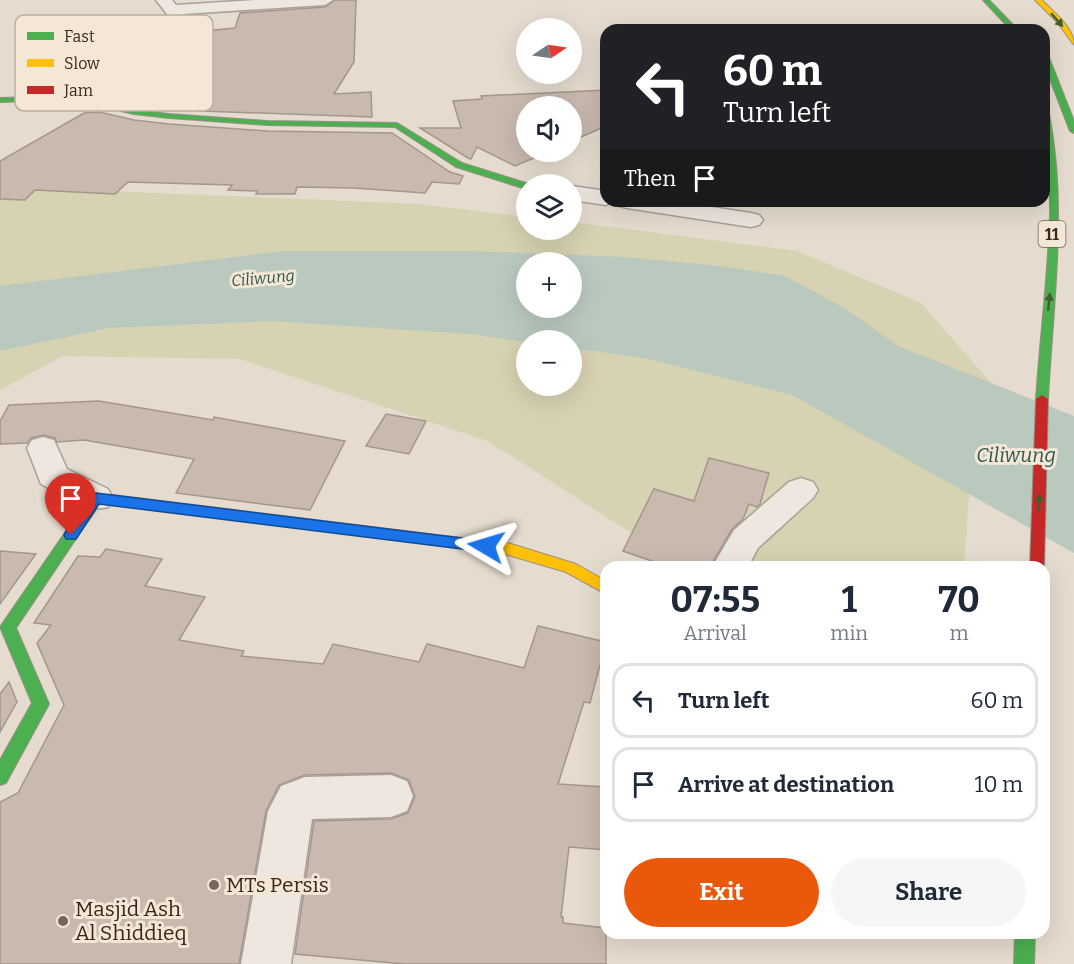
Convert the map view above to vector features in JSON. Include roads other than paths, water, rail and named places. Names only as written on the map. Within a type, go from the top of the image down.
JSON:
[{"type":"main road","points":[[986,0],[1008,24]]},
{"type":"main road","points":[[1004,0],[1022,24]]},
{"type":"main road","points":[[1038,0],[1059,21],[1074,43]]},
{"type":"main road","points":[[1050,70],[1074,131]]},
{"type":"main road","points":[[0,100],[15,100]]},
{"type":"main road","points":[[130,111],[267,123],[397,125],[459,165],[516,183]]},
{"type":"main road","name":"11","points":[[1037,561],[1044,360],[1053,263],[1050,131]]},
{"type":"main road","points":[[0,777],[41,704],[8,627],[96,498],[508,549],[571,568],[600,585]]},
{"type":"main road","points":[[1024,964],[1025,939]]},
{"type":"street","points":[[168,5],[325,0]]},
{"type":"street","points":[[582,194],[600,197]]},
{"type":"street","points":[[666,207],[751,220]]},
{"type":"street","points":[[43,448],[53,476],[96,498]]},
{"type":"street","points":[[733,561],[746,539],[801,490]]},
{"type":"street","points":[[266,964],[291,811],[297,801],[305,798],[391,796]]},
{"type":"water","name":"Ciliwung","points":[[282,251],[516,253],[516,318],[582,318],[582,255],[729,267],[785,276],[846,309],[898,346],[1074,416],[1074,553],[792,395],[644,358],[582,349],[582,330],[516,330],[516,341],[470,334],[273,321],[109,328],[0,351],[0,286]]},
{"type":"place","name":"MTs Persis","points":[[214,885]]},
{"type":"place","name":"Masjid Ash Al Shiddieq","points":[[63,921]]}]
